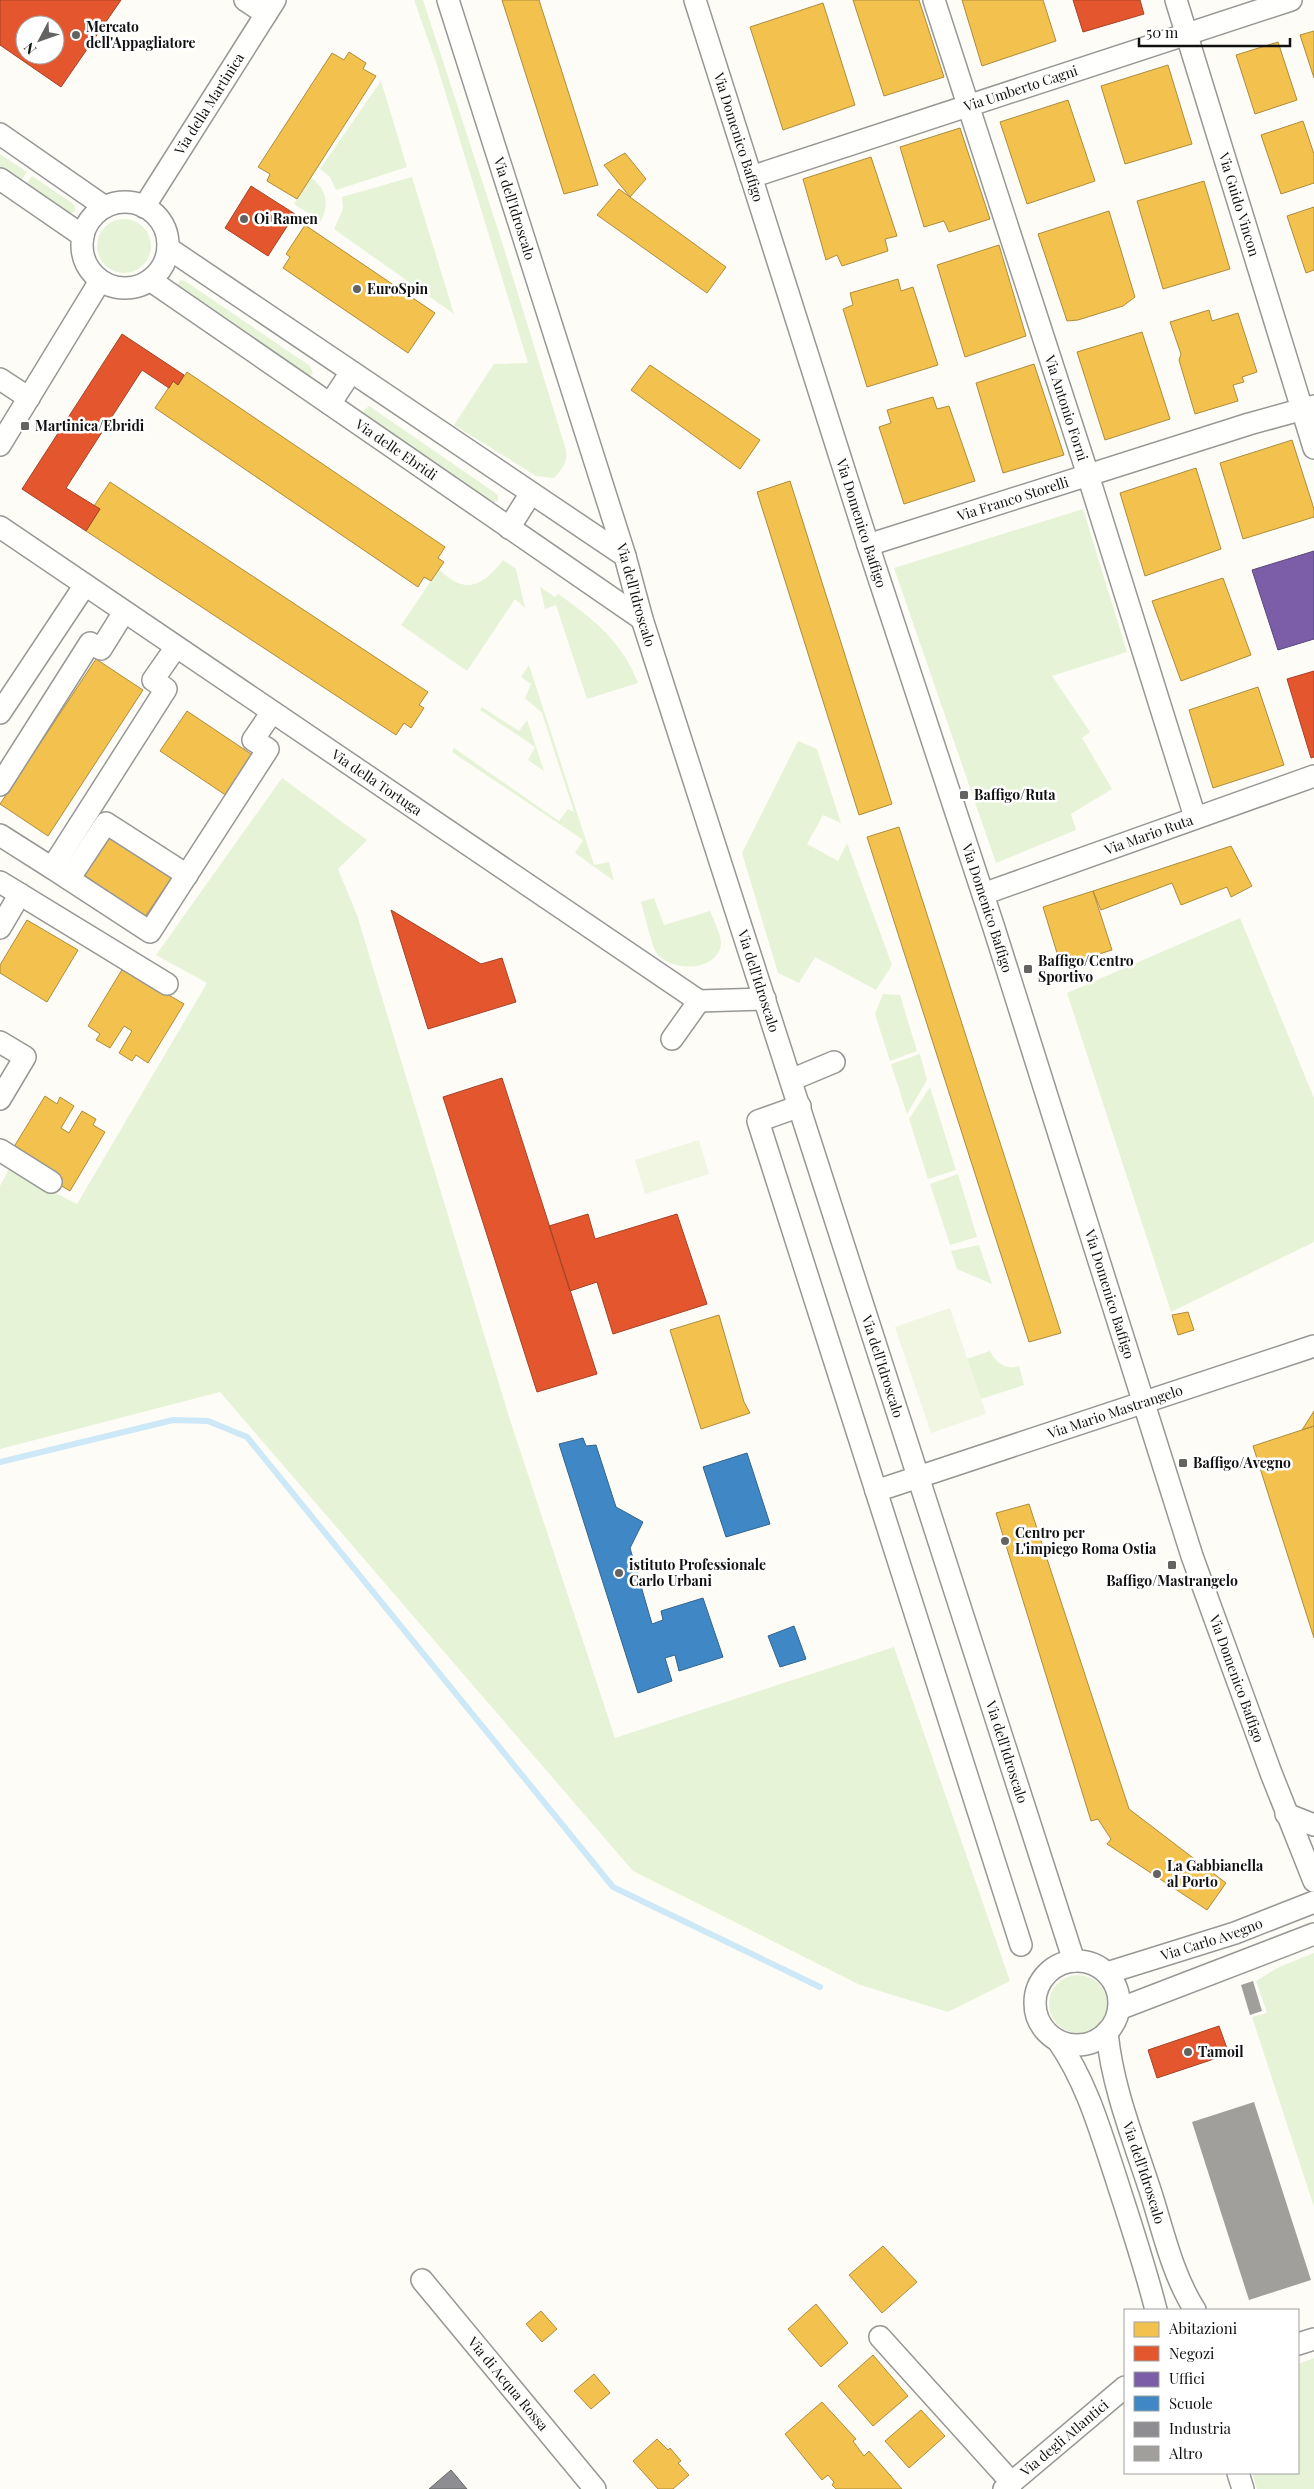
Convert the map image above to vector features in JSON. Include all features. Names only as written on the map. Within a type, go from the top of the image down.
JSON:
[{"type":"street","points":[[245,0],[270,7]]},
{"type":"street","name":"Via dell'Idroscalo","points":[[448,0],[625,556],[642,619],[1074,1960]]},
{"type":"street","name":"Via Domenico Baffigo","points":[[695,0],[868,545],[983,894],[1142,1404],[1192,1556],[1286,1814],[1314,1881]]},
{"type":"street","name":"Via Antonio Forni","points":[[934,0],[1088,475],[1195,817]]},
{"type":"street","name":"Via Guido Vincon","points":[[1176,0],[1308,408],[1314,448]]},
{"type":"street","name":"Via Umberto Cagni","points":[[751,177],[968,104],[1187,36],[1291,0]]},
{"type":"street","name":"Via della Martinica","points":[[144,207],[270,7]]},
{"type":"street","points":[[0,134],[105,207]]},
{"type":"street","points":[[0,179],[82,236]]},
{"type":"street","points":[[125,202],[144,207],[162,224],[168,248],[162,266],[150,280],[136,287],[122,288],[100,281],[84,261],[82,236],[90,219],[105,207],[125,202]]},
{"type":"street","points":[[168,248],[625,556]]},
{"type":"street","name":"Via delle Ebridi","points":[[150,280],[642,619]]},
{"type":"street","points":[[0,446],[100,281]]},
{"type":"street","points":[[330,404],[351,372]]},
{"type":"street","points":[[0,379],[28,398]]},
{"type":"street","name":"Via Franco Storelli","points":[[868,545],[1308,408]]},
{"type":"street","points":[[509,528],[531,493]]},
{"type":"street","name":"Via della Tortuga","points":[[0,527],[699,1001]]},
{"type":"street","points":[[0,712],[85,585]]},
{"type":"street","points":[[0,785],[90,642],[101,649],[124,612]]},
{"type":"street","points":[[61,874],[166,689],[152,680],[176,647]]},
{"type":"street","points":[[0,835],[150,932],[268,749],[254,740],[272,712]]},
{"type":"street","name":"Via Mario Ruta","points":[[983,894],[1314,776]]},
{"type":"street","points":[[61,874],[106,823],[186,875]]},
{"type":"street","points":[[0,882],[167,984]]},
{"type":"street","points":[[0,928],[20,894]]},
{"type":"street","points":[[672,1039],[699,1001],[765,999]]},
{"type":"street","points":[[0,1042],[25,1057],[0,1099]]},
{"type":"street","points":[[791,1080],[834,1062]]},
{"type":"street","points":[[800,1106],[758,1121],[1020,1945]]},
{"type":"street","points":[[0,1150],[51,1182]]},
{"type":"street","name":"Via Mario Mastrangelo","points":[[876,1491],[1314,1346]]},
{"type":"street","points":[[1286,1814],[1314,1825]]},
{"type":"street","name":"Via Carlo Avegno","points":[[1107,1974],[1235,1933],[1314,1902]]},
{"type":"street","points":[[1119,2009],[1314,1934]]},
{"type":"street","points":[[1074,1960],[1091,1963],[1107,1974],[1118,1992],[1119,2009],[1114,2022],[1107,2032],[1086,2044],[1073,2045],[1058,2041],[1045,2030],[1038,2018],[1034,2002],[1036,1991],[1049,1971],[1057,1965],[1074,1960]]},
{"type":"street","name":"Via dell'Idroscalo","points":[[1107,2032],[1112,2070],[1121,2100],[1177,2274],[1194,2309]]},
{"type":"street","name":"Via dell'Idroscalo","points":[[1058,2041],[1079,2074],[1092,2102],[1142,2259],[1156,2309]]},
{"type":"street","name":"Via di Acqua Rossa","points":[[422,2280],[594,2489]]},
{"type":"street","points":[[880,2337],[1008,2486]]},
{"type":"street","points":[[1299,2344],[1314,2338]]},
{"type":"street","name":"Via degli Atlantici","points":[[1008,2486],[1124,2388]]},
{"type":"street","points":[[1238,2474],[1243,2489]]},
{"type":"green space","points":[[414,0],[423,0],[502,242],[566,450],[564,466],[554,478],[536,476],[454,425],[494,364],[528,363],[436,62]]},
{"type":"green space","points":[[381,81],[407,167],[336,190],[330,177],[320,169]]},
{"type":"green space","points":[[0,154],[27,172],[21,181],[0,167]]},
{"type":"green space","points":[[32,176],[72,203],[75,207],[75,212],[69,213],[26,184]]},
{"type":"green space","points":[[311,177],[320,187],[325,197],[324,214],[321,221],[294,204]]},
{"type":"green space","points":[[412,177],[454,314],[334,229],[343,209],[342,197]]},
{"type":"green space","points":[[119,219],[129,219],[139,223],[147,231],[151,246],[147,261],[139,269],[129,273],[119,273],[109,269],[101,261],[97,251],[97,241],[101,231],[109,223]]},
{"type":"green space","points":[[180,280],[185,281],[310,366],[313,374],[308,377],[177,286]]},
{"type":"green space","points":[[369,406],[494,492],[498,495],[498,501],[491,503],[364,415],[364,410]]},
{"type":"green space","points":[[1083,509],[1127,652],[1052,676],[1090,732],[1082,738],[1112,789],[1071,814],[1076,830],[996,863],[894,568]]},
{"type":"green space","points":[[503,560],[516,569],[525,608],[515,599],[467,671],[401,625],[439,569],[457,583],[473,584],[488,576]]},
{"type":"green space","points":[[540,587],[555,597],[558,594],[606,632],[624,656],[638,683],[587,699],[556,605],[545,609]]},
{"type":"green space","points":[[529,665],[594,865],[609,862],[614,881],[575,853],[583,840],[452,752],[454,748],[559,821],[568,809],[574,812],[542,713],[525,698],[531,684],[521,677]]},
{"type":"green space","points":[[482,707],[519,731],[527,720],[544,771],[528,760],[535,747],[480,710]]},
{"type":"green space","points":[[798,741],[817,749],[841,823],[823,815],[807,844],[838,861],[847,843],[892,965],[876,990],[815,957],[799,983],[778,973],[742,853]]},
{"type":"green space","points":[[282,778],[367,840],[338,869],[357,915],[510,1420],[615,1738],[894,1647],[1010,1981],[948,2012],[860,1985],[633,1871],[220,1392],[0,1449],[0,1186],[9,1169],[77,1204],[207,983],[156,955]]},
{"type":"green space","points":[[654,898],[664,925],[710,911],[721,940],[718,953],[712,960],[694,966],[683,966],[664,960],[657,954],[641,902]]},
{"type":"green space","points":[[1240,918],[1314,1098],[1314,1242],[1171,1312],[1067,993]]},
{"type":"green space","points":[[883,994],[900,995],[917,1051],[890,1061],[875,1014]]},
{"type":"green space","points":[[920,1054],[927,1080],[907,1114],[891,1064]]},
{"type":"green space","points":[[930,1087],[956,1170],[928,1179],[909,1119]]},
{"type":"green space","points":[[699,1140],[709,1174],[645,1194],[635,1160]]},
{"type":"green space","points":[[958,1174],[977,1237],[950,1245],[930,1184]]},
{"type":"green space","points":[[979,1245],[992,1284],[957,1269],[951,1251]]},
{"type":"green space","points":[[950,1308],[986,1414],[931,1433],[895,1327]]},
{"type":"green space","points":[[990,1351],[1001,1364],[1009,1367],[1019,1366],[1024,1385],[981,1399],[967,1359]]},
{"type":"green space","points":[[1314,1953],[1314,2207],[1252,2017],[1267,2013],[1256,1981],[1279,1967]]},
{"type":"green space","points":[[1078,1975],[1094,1980],[1102,1988],[1107,2004],[1102,2020],[1094,2028],[1078,2033],[1062,2028],[1054,2020],[1049,2004],[1054,1988],[1062,1980]]},
{"type":"green space","points":[[1314,2358],[1314,2489],[1257,2489],[1252,2474],[1299,2474],[1299,2364]]},
{"type":"building: Abitazioni","points":[[502,0],[539,0],[598,185],[564,194]]},
{"type":"building: Abitazioni","points":[[853,0],[919,0],[944,77],[884,96]]},
{"type":"building: Abitazioni","points":[[962,0],[1043,0],[1056,41],[982,66]]},
{"type":"building: Abitazioni","points":[[823,3],[855,105],[783,130],[750,27]]},
{"type":"building: Abitazioni","points":[[1314,31],[1314,78],[1300,35]]},
{"type":"building: Abitazioni","points":[[1278,42],[1297,100],[1255,114],[1236,55]]},
{"type":"building: Abitazioni","points":[[349,52],[366,63],[363,69],[376,76],[297,199],[267,181],[270,174],[258,167],[332,53],[344,60]]},
{"type":"building: Abitazioni","points":[[1168,65],[1192,144],[1125,164],[1101,86]]},
{"type":"building: Abitazioni","points":[[1068,100],[1095,181],[1027,204],[1000,122]]},
{"type":"building: Abitazioni","points":[[1303,121],[1314,154],[1314,183],[1281,194],[1261,135]]},
{"type":"building: Abitazioni","points":[[960,128],[990,219],[949,232],[944,221],[924,227],[900,147]]},
{"type":"building: Abitazioni","points":[[625,153],[646,179],[630,197],[604,165]]},
{"type":"building: Abitazioni","points":[[871,157],[897,236],[885,239],[888,251],[842,266],[837,255],[826,260],[803,179]]},
{"type":"building: Abitazioni","points":[[1204,181],[1230,269],[1163,289],[1137,201]]},
{"type":"building: Abitazioni","points":[[619,189],[726,267],[707,293],[597,215]]},
{"type":"building: Abitazioni","points":[[1314,207],[1314,270],[1306,273],[1287,216]]},
{"type":"building: Abitazioni","points":[[1109,211],[1135,297],[1123,306],[1078,320],[1067,321],[1038,234]]},
{"type":"building: Abitazioni","points":[[305,225],[435,313],[408,353],[283,268],[290,257],[286,254]]},
{"type":"building: Abitazioni","points":[[999,245],[1026,336],[965,357],[937,265]]},
{"type":"building: Abitazioni","points":[[898,279],[901,291],[913,287],[938,365],[867,387],[843,309],[853,305],[850,293]]},
{"type":"building: Abitazioni","points":[[1209,310],[1212,321],[1238,313],[1257,372],[1242,377],[1244,382],[1233,385],[1238,401],[1195,414],[1179,360],[1181,354],[1170,322]]},
{"type":"building: Abitazioni","points":[[1142,332],[1170,419],[1105,440],[1077,352]]},
{"type":"building: Abitazioni","points":[[1034,364],[1064,455],[1003,473],[976,383]]},
{"type":"building: Abitazioni","points":[[650,365],[760,440],[740,469],[631,390]]},
{"type":"building: Abitazioni","points":[[187,372],[445,547],[438,558],[444,562],[431,581],[424,577],[418,587],[155,408],[173,381],[178,385]]},
{"type":"building: Abitazioni","points":[[933,397],[937,409],[949,406],[975,481],[904,504],[879,427],[891,423],[887,410]]},
{"type":"building: Abitazioni","points":[[1292,440],[1314,509],[1314,517],[1243,539],[1220,463]]},
{"type":"building: Abitazioni","points":[[1196,468],[1221,549],[1145,576],[1120,493]]},
{"type":"building: Abitazioni","points":[[790,481],[892,804],[859,815],[757,492]]},
{"type":"building: Abitazioni","points":[[110,482],[428,692],[419,705],[424,708],[411,728],[404,723],[396,735],[86,531],[100,509],[94,506]]},
{"type":"building: Abitazioni","points":[[1223,578],[1251,655],[1181,681],[1152,601]]},
{"type":"building: Abitazioni","points":[[96,659],[143,690],[48,836],[0,804]]},
{"type":"building: Abitazioni","points":[[1258,687],[1284,765],[1213,788],[1189,710]]},
{"type":"building: Abitazioni","points":[[187,711],[254,756],[227,796],[160,751]]},
{"type":"building: Abitazioni","points":[[899,827],[1061,1333],[1029,1342],[867,837]]},
{"type":"building: Abitazioni","points":[[111,835],[172,877],[145,917],[84,875]]},
{"type":"building: Abitazioni","points":[[1231,846],[1252,886],[1231,897],[1227,887],[1181,905],[1172,883],[1101,910],[1093,891]]},
{"type":"building: Abitazioni","points":[[1093,891],[1112,950],[1061,966],[1043,907]]},
{"type":"building: Abitazioni","points":[[27,920],[78,950],[47,1002],[0,973],[0,965]]},
{"type":"building: Abitazioni","points":[[123,968],[184,1004],[148,1063],[136,1055],[132,1061],[119,1053],[132,1031],[124,1026],[110,1048],[96,1040],[100,1034],[88,1026]]},
{"type":"building: Abitazioni","points":[[45,1096],[57,1104],[60,1097],[74,1106],[61,1128],[69,1133],[82,1111],[96,1119],[93,1125],[105,1132],[70,1191],[9,1155]]},
{"type":"building: Abitazioni","points":[[1188,1312],[1194,1330],[1178,1335],[1172,1315]]},
{"type":"building: Abitazioni","points":[[719,1315],[744,1402],[750,1413],[701,1429],[670,1330]]},
{"type":"building: Abitazioni","points":[[1314,1411],[1314,1426],[1302,1430]]},
{"type":"building: Abitazioni","points":[[1314,1426],[1314,1638],[1253,1446]]},
{"type":"building: Abitazioni","points":[[1029,1504],[1129,1809],[1226,1883],[1207,1910],[1107,1844],[1111,1839],[1098,1819],[1091,1821],[996,1513]]},
{"type":"building: Abitazioni","points":[[883,2246],[917,2282],[882,2313],[849,2275]]},
{"type":"building: Abitazioni","points":[[816,2304],[848,2343],[821,2367],[788,2329]]},
{"type":"building: Abitazioni","points":[[541,2311],[557,2329],[542,2342],[526,2324]]},
{"type":"building: Abitazioni","points":[[873,2355],[908,2396],[873,2426],[838,2386]]},
{"type":"building: Abitazioni","points":[[594,2374],[610,2393],[591,2409],[574,2391]]},
{"type":"building: Abitazioni","points":[[822,2402],[856,2439],[853,2441],[864,2456],[869,2451],[902,2489],[836,2489],[832,2485],[834,2482],[828,2475],[822,2480],[785,2434]]},
{"type":"building: Abitazioni","points":[[921,2410],[945,2436],[909,2468],[885,2441]]},
{"type":"building: Abitazioni","points":[[657,2439],[668,2450],[670,2448],[681,2461],[678,2463],[689,2475],[673,2489],[658,2489],[633,2461]]},
{"type":"building: Negozi","name":"Mercato dell'Appagliatore","points":[[0,0],[121,0],[61,87],[29,65],[65,65],[65,15],[15,15],[15,55],[0,45]]},
{"type":"building: Negozi","points":[[1073,0],[1140,0],[1144,14],[1083,32]]},
{"type":"building: Negozi","points":[[251,186],[295,214],[268,256],[225,228]]},
{"type":"building: Negozi","points":[[122,334],[184,375],[178,385],[173,381],[169,388],[142,370],[66,488],[100,509],[86,531],[22,489]]},
{"type":"building: Negozi","points":[[1314,671],[1314,757],[1311,758],[1287,679]]},
{"type":"building: Negozi","points":[[391,910],[481,964],[502,958],[516,1002],[428,1029]]},
{"type":"building: Negozi","points":[[502,1078],[597,1374],[537,1392],[443,1097]]},
{"type":"building: Negozi","points":[[588,1214],[595,1239],[677,1214],[707,1304],[613,1334],[597,1282],[570,1291],[549,1226]]},
{"type":"building: Negozi","name":"Tamoil","points":[[1219,2026],[1229,2054],[1157,2078],[1148,2050]]},
{"type":"building: Uffici","points":[[1314,551],[1314,639],[1278,650],[1252,570]]},
{"type":"building: Scuole","name":"istituto Professionale Carlo Urbani","points":[[583,1438],[586,1446],[596,1445],[616,1507],[643,1522],[630,1548],[652,1624],[663,1620],[661,1611],[703,1598],[723,1657],[679,1671],[675,1655],[665,1658],[672,1681],[638,1693],[559,1444]]},
{"type":"building: Scuole","name":"istituto Professionale Carlo Urbani","points":[[747,1453],[770,1524],[726,1537],[703,1467]]},
{"type":"building: Scuole","points":[[794,1626],[806,1659],[780,1667],[768,1636]]},
{"type":"building: Industria","points":[[451,2470],[467,2489],[429,2489]]},
{"type":"building: Altro","points":[[1253,1981],[1262,2011],[1250,2015],[1241,1985]]},
{"type":"building: Altro","points":[[1254,2102],[1311,2280],[1249,2300],[1192,2122]]},
{"type":"waterway","points":[[0,1462],[173,1420],[208,1421],[247,1437],[613,1887],[820,1987]]},
{"type":"place","name":"Mercato dell'Appagliatore","points":[[76,35]]},
{"type":"place","name":"Oi Ramen","points":[[244,219]]},
{"type":"place","name":"EuroSpin","points":[[357,289]]},
{"type":"place","name":"Martinica/Ebridi","points":[[25,426]]},
{"type":"place","name":"Baffigo/Ruta","points":[[964,795]]},
{"type":"place","name":"Baffigo/Centro Sportivo","points":[[1028,969]]},
{"type":"place","name":"Baffigo/Avegno","points":[[1183,1463]]},
{"type":"place","name":"Centro per L'impiego Roma Ostia","points":[[1005,1541]]},
{"type":"place","name":"Baffigo/Mastrangelo","points":[[1172,1565]]},
{"type":"place","name":"istituto Professionale Carlo Urbani","points":[[619,1573]]},
{"type":"place","name":"La Gabbianella al Porto","points":[[1157,1874]]},
{"type":"place","name":"Tamoil","points":[[1188,2052]]}]
